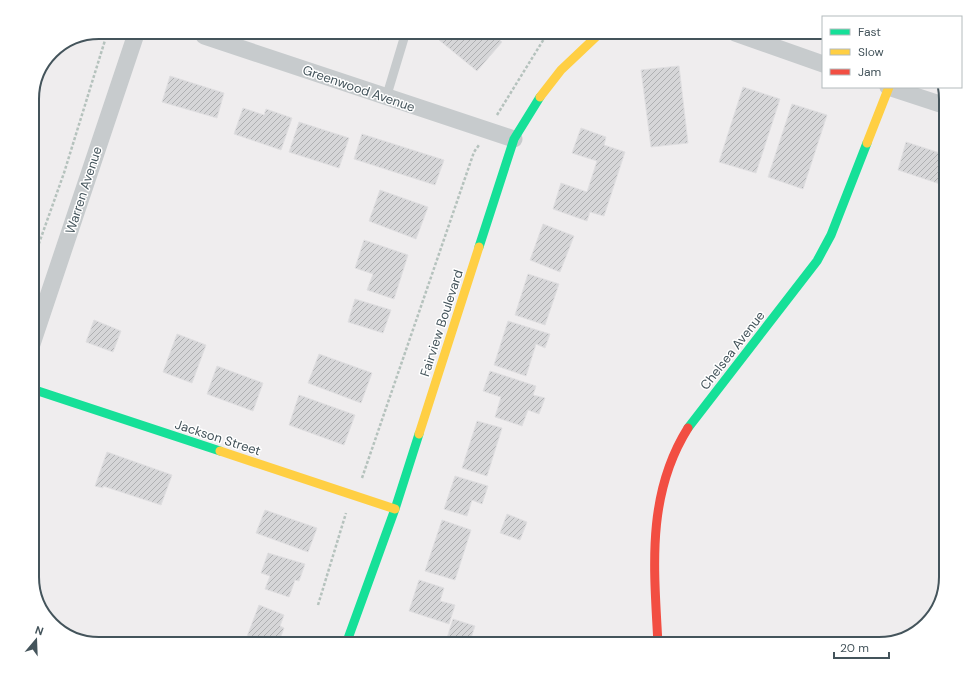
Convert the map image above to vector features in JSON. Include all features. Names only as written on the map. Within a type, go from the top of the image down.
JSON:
[{"type":"street","name":"Warren Avenue","points":[[39,323],[134,39]]},
{"type":"street","name":"Greenwood Avenue","points":[[213,39],[386,98],[514,139]]},
{"type":"street","name":"Fairview Boulevard","points":[[349,637],[395,509],[514,139],[533,104],[563,66],[593,39]]},
{"type":"street","points":[[751,39],[822,64]]},
{"type":"street","name":"Chelsea Avenue","points":[[658,637],[654,531],[663,483],[673,455],[689,426],[817,261],[831,236],[888,88]]},
{"type":"street","points":[[891,88],[939,104]]},
{"type":"street","name":"Jackson Street","points":[[39,391],[395,509]]},
{"type":"lane","points":[[386,98],[404,39]]},
{"type":"path","points":[[39,244],[64,173],[105,39]]},
{"type":"path","points":[[318,605],[352,495],[362,478],[474,152],[544,39]]},
{"type":"building","points":[[438,39],[498,39],[502,42],[477,71]]},
{"type":"building","points":[[679,66],[688,143],[651,147],[641,70]]},
{"type":"building","points":[[170,76],[224,93],[217,118],[162,102]]},
{"type":"building","points":[[743,87],[780,99],[756,173],[719,162]]},
{"type":"building","points":[[792,104],[827,115],[803,189],[768,177]]},
{"type":"building","points":[[243,108],[264,115],[266,109],[292,118],[281,150],[234,134]]},
{"type":"building","points":[[299,122],[349,138],[339,168],[289,152]]},
{"type":"building","points":[[581,128],[606,137],[604,145],[625,152],[604,216],[590,212],[587,221],[553,209],[561,183],[587,192],[597,161],[572,153]]},
{"type":"building","points":[[362,134],[444,160],[435,185],[354,159]]},
{"type":"building","points":[[906,142],[939,153],[939,184],[898,170]]},
{"type":"building","points":[[380,190],[428,207],[416,239],[369,221]]},
{"type":"building","points":[[543,224],[574,236],[560,272],[530,260]]},
{"type":"building","points":[[364,240],[408,255],[394,299],[367,290],[373,274],[355,268]]},
{"type":"building","points":[[528,274],[559,284],[545,325],[515,315]]},
{"type":"building","points":[[355,299],[391,310],[383,333],[348,322]]},
{"type":"building","points":[[94,320],[121,331],[113,352],[86,342]]},
{"type":"building","points":[[508,321],[550,334],[545,348],[536,344],[526,376],[494,365]]},
{"type":"building","points":[[177,334],[206,345],[192,383],[163,372]]},
{"type":"building","points":[[319,354],[372,373],[361,403],[308,383]]},
{"type":"building","points":[[217,366],[263,383],[253,411],[207,394]]},
{"type":"building","points":[[490,371],[536,386],[533,395],[545,398],[539,414],[528,410],[522,426],[495,417],[501,397],[483,391]]},
{"type":"building","points":[[299,395],[355,415],[344,445],[289,425]]},
{"type":"building","points":[[477,421],[502,428],[487,476],[462,468]]},
{"type":"building","points":[[107,452],[172,475],[161,505],[103,486],[103,488],[95,486]]},
{"type":"building","points":[[455,476],[488,486],[482,504],[472,500],[467,516],[444,509]]},
{"type":"building","points":[[265,510],[317,528],[308,552],[256,533]]},
{"type":"building","points":[[507,514],[527,522],[520,540],[500,533]]},
{"type":"building","points":[[442,520],[471,530],[455,580],[425,571]]},
{"type":"building","points":[[268,553],[305,564],[299,581],[295,580],[289,597],[265,589],[270,576],[261,573]]},
{"type":"building","points":[[419,580],[444,588],[440,601],[455,605],[449,624],[409,611]]},
{"type":"building","points":[[259,605],[284,615],[280,626],[284,628],[281,637],[247,637]]},
{"type":"building","points":[[453,619],[475,626],[471,637],[447,637]]},
{"type":"traffic: fast","points":[[479,247],[514,139],[540,97]]},
{"type":"traffic: fast","points":[[688,428],[817,261],[831,235],[867,143]]},
{"type":"traffic: fast","points":[[39,391],[220,451]]},
{"type":"traffic: fast","points":[[349,637],[395,509],[419,434]]},
{"type":"traffic: slow","points":[[540,97],[561,70],[594,39]]},
{"type":"traffic: slow","points":[[867,143],[889,88]]},
{"type":"traffic: slow","points":[[419,434],[479,247]]},
{"type":"traffic: slow","points":[[220,451],[395,509]]},
{"type":"traffic: jam","points":[[658,637],[655,560],[659,506],[665,479],[674,453],[688,428]]}]
